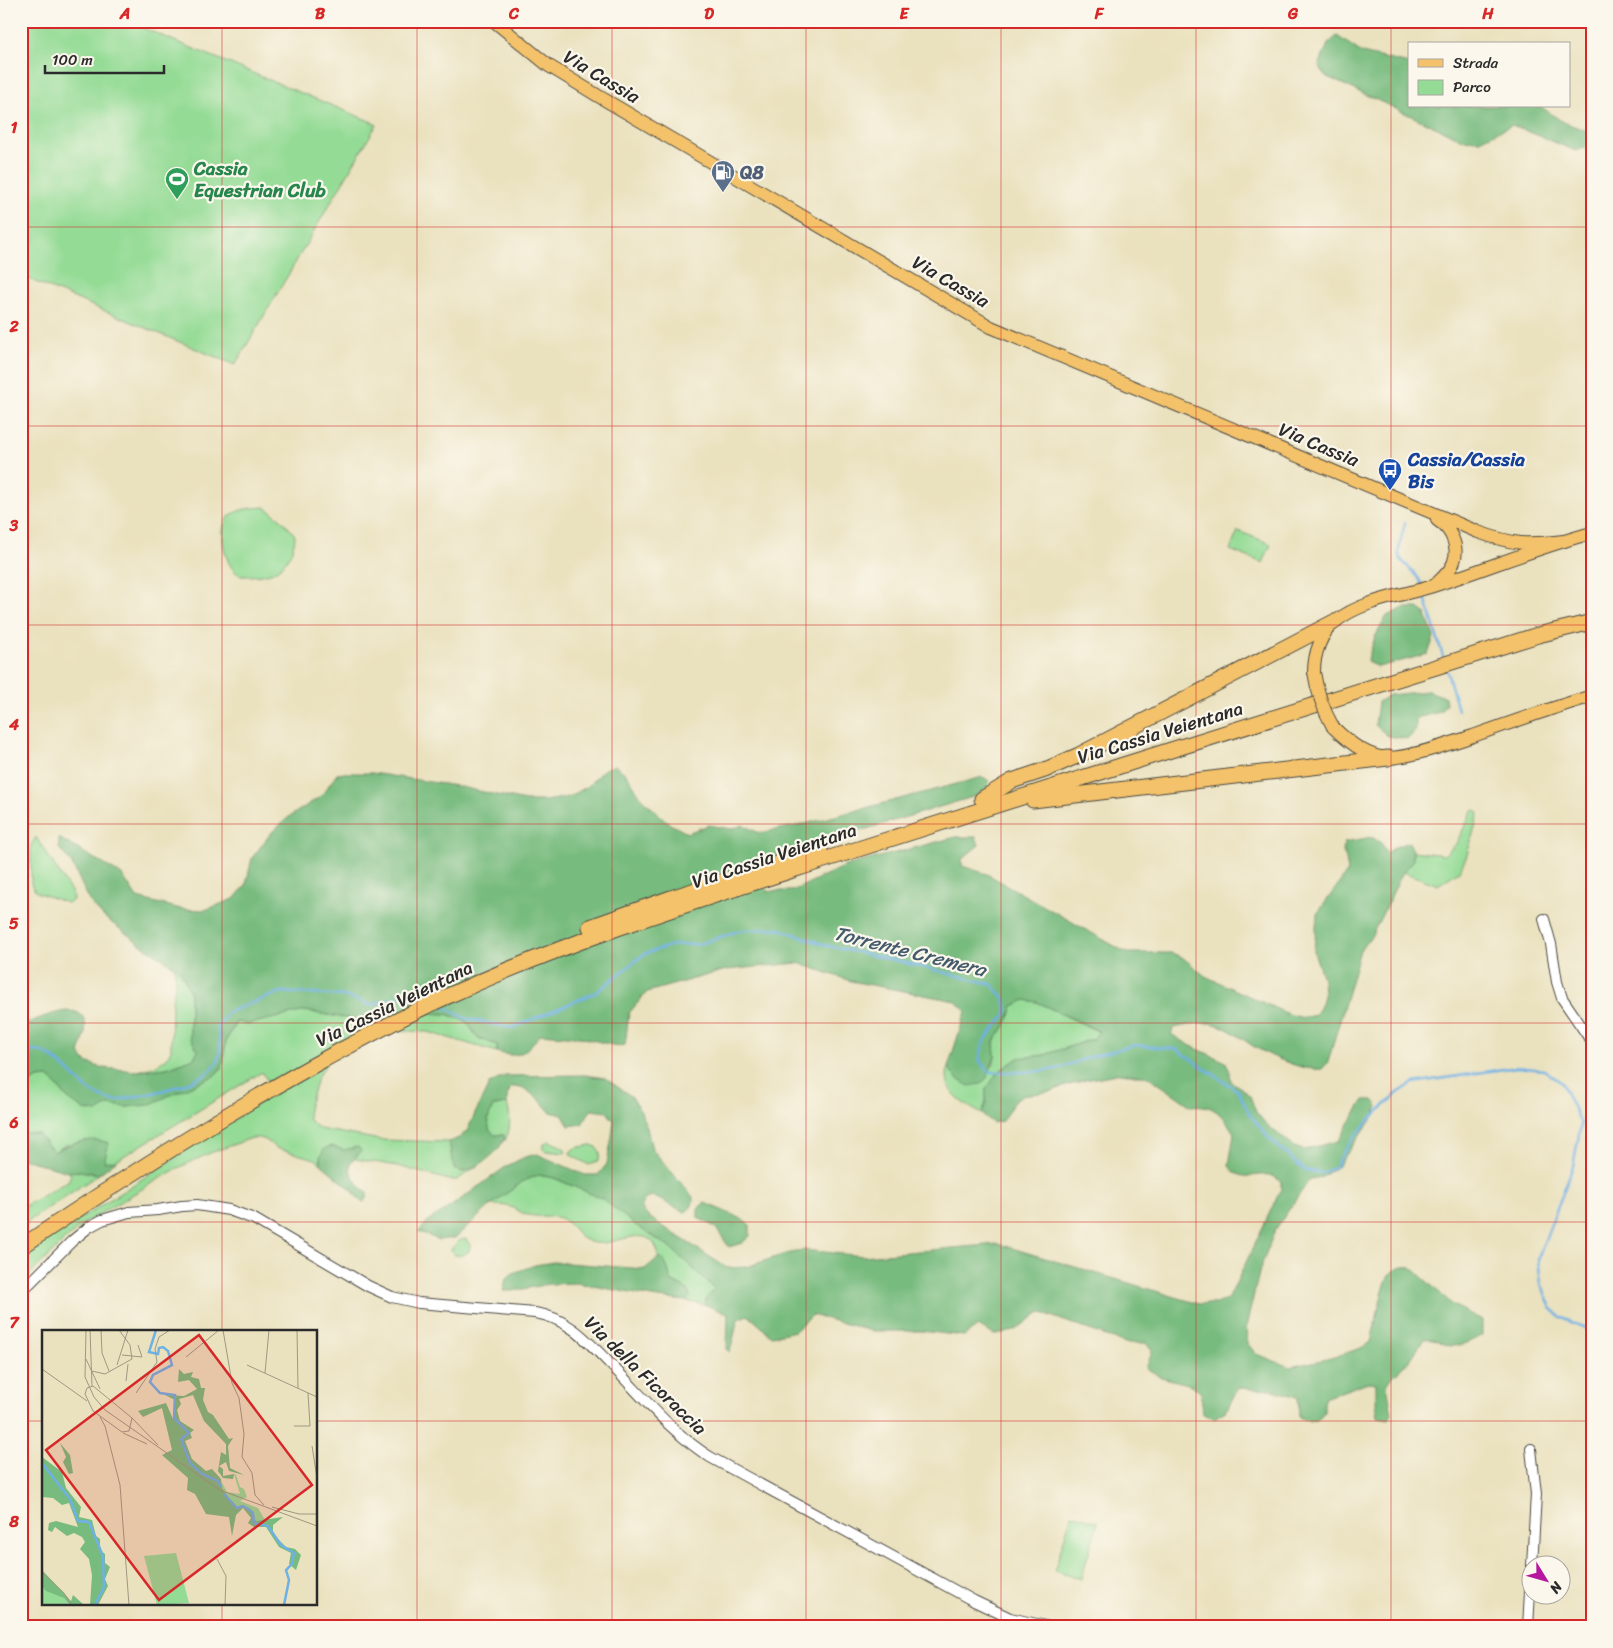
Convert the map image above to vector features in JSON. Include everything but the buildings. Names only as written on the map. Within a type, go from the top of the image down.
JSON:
[{"type":"highway","name":"Via Cassia Veientana","points":[[21,1247],[270,1084],[378,1020],[451,984],[530,951],[619,916],[946,820],[1329,700],[1536,626],[1592,613]]},
{"type":"highway","points":[[982,798],[1012,781],[1046,770],[1079,755],[1334,622]]},
{"type":"highway","name":"Via Cassia Veientana","points":[[1450,658],[1592,622]]},
{"type":"highway","name":"Via Cassia Veientana","points":[[770,872],[982,798],[1326,690],[1432,664]]},
{"type":"highway","points":[[946,820],[981,815],[1012,805],[1041,799],[1388,758]]},
{"type":"highway","name":"Via Cassia Veientana","points":[[21,1236],[177,1133],[270,1084]]},
{"type":"main road","name":"Via Cassia","points":[[494,21],[549,66],[992,327],[1478,532],[1514,543],[1530,544],[1564,541]]},
{"type":"main road","name":"Via Cassia","points":[[1423,509],[1449,530],[1455,549],[1451,568],[1426,588]]},
{"type":"main road","name":"Via Cassia","points":[[1592,533],[1347,613],[1334,622],[1320,643],[1314,672],[1316,688],[1324,711],[1333,727],[1356,747],[1388,758],[1430,749],[1592,696]]},
{"type":"street","points":[[1544,919],[1562,998],[1592,1042]]},
{"type":"street","name":"Via della Ficoraccia","points":[[21,1292],[78,1236],[97,1222],[110,1216],[133,1211],[163,1210],[187,1205],[210,1206],[236,1212],[260,1222],[368,1286],[392,1297],[419,1303],[540,1313],[563,1321],[579,1333],[682,1437],[710,1457],[974,1601],[1010,1618],[1050,1627]]},
{"type":"street","points":[[1532,1449],[1536,1494],[1533,1556]]},
{"type":"street","points":[[1528,1627],[1529,1606]]},
{"type":"green space","name":"Cassia Equestrian Club","points":[[21,21],[126,21],[377,124],[235,365],[21,276]]},
{"type":"green space","points":[[1337,36],[1362,53],[1408,64],[1408,108],[1543,108],[1563,122],[1585,130],[1592,135],[1592,145],[1576,151],[1512,125],[1480,140],[1461,139],[1325,76],[1319,66],[1328,44]]},
{"type":"green space","points":[[265,507],[282,520],[295,535],[293,546],[286,561],[273,572],[241,576],[232,568],[224,549],[223,534],[226,520],[238,511]]},
{"type":"green space","points":[[1238,531],[1271,544],[1263,563],[1230,550]]},
{"type":"green space","points":[[1404,608],[1418,608],[1425,613],[1434,637],[1428,654],[1378,667],[1367,662],[1375,637],[1387,616]]},
{"type":"green space","points":[[1428,691],[1445,697],[1446,704],[1440,712],[1416,718],[1416,730],[1408,739],[1388,736],[1375,725],[1378,702],[1389,695]]},
{"type":"green space","points":[[615,765],[628,776],[642,799],[670,824],[687,833],[709,825],[731,829],[743,825],[759,833],[801,825],[983,777],[989,781],[988,787],[976,796],[800,849],[762,869],[767,891],[792,891],[845,866],[956,837],[976,837],[979,845],[962,859],[962,866],[987,874],[1127,953],[1171,953],[1182,957],[1205,976],[1288,1014],[1304,1018],[1314,1015],[1320,1008],[1324,996],[1323,979],[1314,952],[1317,914],[1348,871],[1342,849],[1345,842],[1372,837],[1382,844],[1387,853],[1395,847],[1409,842],[1413,851],[1413,861],[1403,872],[1372,935],[1360,950],[1328,1062],[1322,1069],[1304,1068],[1286,1062],[1253,1046],[1226,1028],[1214,1024],[1200,1023],[1174,1028],[1171,1034],[1191,1046],[1226,1062],[1231,1082],[1250,1096],[1256,1112],[1266,1124],[1294,1147],[1304,1150],[1338,1141],[1364,1100],[1373,1100],[1378,1106],[1374,1116],[1338,1166],[1322,1177],[1310,1179],[1275,1230],[1260,1269],[1246,1327],[1247,1343],[1256,1354],[1290,1367],[1331,1358],[1361,1348],[1371,1342],[1387,1279],[1392,1272],[1405,1267],[1411,1267],[1453,1305],[1482,1320],[1482,1335],[1476,1339],[1454,1346],[1433,1339],[1424,1339],[1410,1360],[1393,1376],[1387,1385],[1392,1414],[1389,1419],[1378,1417],[1376,1383],[1368,1382],[1324,1398],[1324,1412],[1317,1420],[1310,1422],[1299,1417],[1298,1397],[1273,1390],[1238,1388],[1226,1411],[1214,1418],[1203,1414],[1201,1393],[1192,1385],[1161,1377],[1146,1368],[1152,1351],[1146,1343],[1125,1343],[1040,1312],[1014,1331],[994,1335],[978,1326],[964,1336],[921,1331],[873,1331],[812,1315],[795,1331],[772,1336],[748,1315],[738,1319],[730,1352],[727,1350],[728,1314],[706,1305],[706,1298],[715,1289],[672,1249],[634,1224],[603,1199],[554,1178],[538,1175],[522,1182],[491,1205],[455,1238],[439,1240],[419,1232],[429,1220],[507,1166],[525,1157],[537,1154],[585,1175],[598,1175],[607,1164],[612,1136],[614,1121],[607,1112],[591,1110],[582,1124],[569,1126],[563,1115],[550,1112],[538,1098],[522,1087],[511,1087],[507,1096],[507,1104],[493,1106],[488,1119],[489,1130],[495,1135],[504,1135],[500,1146],[490,1157],[465,1171],[454,1169],[449,1142],[459,1138],[467,1131],[489,1084],[505,1076],[585,1075],[605,1078],[632,1097],[641,1112],[652,1149],[693,1197],[692,1206],[685,1212],[652,1196],[645,1199],[641,1207],[647,1216],[727,1268],[746,1267],[804,1250],[863,1256],[998,1244],[1199,1304],[1216,1304],[1229,1298],[1281,1189],[1281,1181],[1270,1175],[1243,1176],[1229,1166],[1234,1133],[1212,1108],[1191,1106],[1149,1077],[1121,1073],[1085,1080],[1051,1091],[1022,1096],[1014,1102],[1002,1121],[993,1123],[982,1114],[986,1102],[986,1089],[999,1071],[1018,1058],[1044,1055],[1093,1039],[1099,1031],[1037,1002],[1025,1000],[1013,1006],[1008,1021],[994,1041],[995,1056],[987,1078],[980,1084],[969,1086],[957,1079],[948,1067],[966,1011],[955,1001],[851,981],[798,963],[726,970],[647,992],[629,1013],[625,1045],[617,1046],[580,1037],[541,1034],[527,1049],[512,1055],[497,1052],[497,1045],[478,1038],[466,1021],[446,1014],[389,1011],[363,1019],[305,1011],[249,1024],[236,1022],[226,1041],[222,1067],[214,1076],[148,1105],[126,1107],[108,1105],[97,1112],[84,1110],[67,1098],[48,1077],[38,1078],[30,1083],[25,1098],[21,1103],[21,1026],[51,1014],[72,1011],[80,1014],[85,1021],[85,1034],[79,1053],[86,1062],[102,1068],[138,1071],[167,1068],[194,1058],[198,1050],[190,1038],[190,992],[182,974],[174,966],[104,917],[90,902],[72,864],[59,848],[59,838],[122,875],[137,898],[181,909],[205,910],[234,899],[246,885],[252,858],[271,833],[289,817],[321,796],[337,774],[372,773],[456,786],[525,801],[545,801],[569,797],[588,786],[603,770]]},
{"type":"green space","points":[[1476,810],[1479,813],[1466,858],[1459,871],[1438,885],[1403,872],[1413,861],[1413,851],[1444,855],[1456,844],[1472,811]]},
{"type":"green space","points":[[36,837],[72,893],[73,900],[67,903],[36,892],[31,884],[31,845]]},
{"type":"green space","points":[[174,966],[182,974],[190,992],[190,1037],[198,1050],[194,1058],[167,1068],[138,1071],[156,1066],[167,1058],[171,1050],[172,1001],[176,981]]},
{"type":"green space","points":[[1025,1000],[1037,1002],[1099,1032],[1093,1039],[1044,1055],[1018,1058],[986,1089],[986,1102],[982,1114],[961,1101],[951,1091],[947,1076],[948,1067],[957,1079],[993,1066],[995,1056],[994,1042],[1008,1021],[1013,1006]]},
{"type":"green space","points":[[305,1011],[363,1019],[389,1011],[446,1014],[466,1021],[478,1038],[497,1045],[497,1052],[428,1032],[388,1030],[329,1060],[317,1078],[308,1109],[309,1120],[320,1129],[381,1140],[449,1142],[454,1169],[463,1172],[477,1166],[457,1180],[449,1180],[397,1166],[355,1159],[361,1151],[358,1147],[344,1150],[330,1146],[320,1157],[321,1164],[315,1159],[276,1148],[266,1140],[252,1138],[210,1153],[176,1169],[84,1223],[21,1283],[21,1257],[275,1093],[262,1072],[117,1160],[104,1162],[67,1144],[54,1152],[38,1134],[21,1132],[21,1103],[25,1098],[30,1083],[38,1078],[48,1077],[67,1098],[126,1107],[148,1105],[213,1076],[222,1068],[226,1041],[236,1022],[249,1023]]},
{"type":"green space","points":[[507,1104],[510,1122],[505,1141],[504,1135],[495,1135],[489,1130],[488,1119],[493,1106]]},
{"type":"green space","points":[[21,1132],[38,1134],[54,1152],[81,1141],[95,1140],[109,1143],[104,1162],[117,1160],[99,1174],[79,1171],[68,1172],[21,1158]]},
{"type":"green space","points":[[549,1141],[563,1147],[566,1151],[565,1153],[546,1151],[542,1148]]},
{"type":"green space","points":[[591,1145],[597,1147],[600,1154],[599,1160],[589,1165],[571,1155],[570,1152],[575,1148]]},
{"type":"green space","points":[[330,1146],[344,1150],[358,1147],[361,1151],[350,1163],[350,1168],[355,1180],[367,1193],[367,1199],[364,1202],[359,1200],[353,1191],[321,1164],[320,1157],[324,1149]]},
{"type":"green space","points":[[79,1171],[99,1174],[21,1226],[21,1208],[68,1181],[71,1175],[68,1172]]},
{"type":"green space","points":[[538,1175],[554,1178],[603,1199],[634,1224],[672,1249],[715,1289],[706,1298],[706,1305],[686,1301],[690,1297],[688,1290],[671,1281],[666,1264],[659,1257],[655,1246],[649,1239],[633,1237],[604,1243],[590,1242],[561,1219],[552,1216],[528,1215],[510,1207],[491,1205],[522,1182]]},
{"type":"green space","points":[[705,1203],[740,1218],[750,1225],[750,1236],[742,1243],[729,1247],[715,1227],[698,1218],[698,1208]]},
{"type":"green space","points":[[466,1239],[470,1245],[469,1251],[463,1255],[454,1255],[451,1249],[460,1240]]},
{"type":"green space","points":[[659,1257],[666,1264],[671,1281],[688,1290],[690,1297],[686,1301],[658,1298],[577,1283],[549,1284],[513,1291],[503,1291],[506,1279],[513,1273],[535,1265],[554,1262],[645,1269]]},
{"type":"green space","points":[[1072,1514],[1098,1522],[1081,1579],[1054,1571]]},
{"type":"waterway","points":[[1405,523],[1400,543],[1400,559],[1417,576],[1422,586]]},
{"type":"waterway","points":[[1424,594],[1444,660]]},
{"type":"waterway","points":[[1447,671],[1458,710]]},
{"type":"waterway","name":"Torrente Cremera","points":[[443,1006],[464,1018],[512,1028],[597,992],[644,954],[673,945],[699,944],[738,931],[777,928],[828,946],[991,984],[1004,998],[1007,1013],[984,1041],[979,1060],[989,1072],[1030,1072],[1057,1069],[1093,1056],[1135,1045],[1176,1049],[1238,1091],[1250,1115],[1268,1137],[1304,1170],[1323,1173],[1335,1167],[1348,1145],[1369,1120],[1398,1093],[1413,1083],[1516,1067],[1544,1070],[1562,1083],[1581,1124],[1573,1166],[1538,1259],[1541,1283],[1551,1308],[1562,1318],[1592,1331]]},
{"type":"waterway","name":"Torrente Cremera","points":[[21,1058],[29,1052],[38,1051],[47,1055],[57,1061],[89,1090],[112,1101],[117,1101],[176,1087],[210,1071],[216,1064],[219,1055],[218,1027],[228,1012],[281,992],[344,996],[371,1005],[410,993],[426,999]]},
{"type":"place","name":"Q8","points":[[723,193]]},
{"type":"place","name":"Cassia Equestrian Club","points":[[177,200]]},
{"type":"place","name":"Cassia/Cassia Bis","points":[[1390,491]]}]
